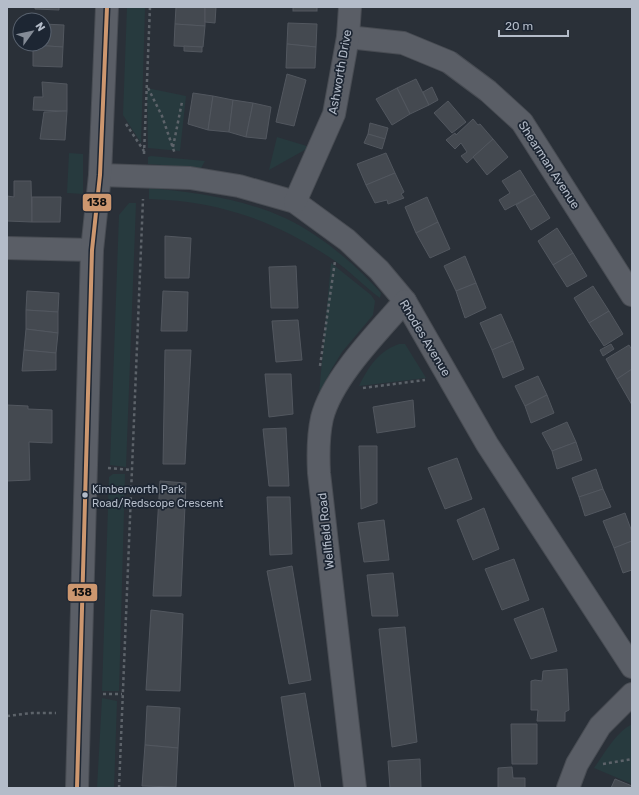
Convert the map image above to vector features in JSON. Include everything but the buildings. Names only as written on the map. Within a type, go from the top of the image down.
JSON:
[{"type":"street","points":[[77,788],[92,250],[100,175],[107,7]]},
{"type":"street","name":"Ashworth Drive","points":[[295,202],[334,114],[348,37],[350,7]]},
{"type":"street","name":"Shearman Avenue","points":[[348,37],[403,43],[449,62],[488,91],[522,122],[632,295]]},
{"type":"street","name":"Rhodes Avenue","points":[[100,175],[190,178],[239,186],[295,202],[347,240],[379,270],[405,301],[487,444],[632,667]]},
{"type":"street","points":[[7,248],[92,250]]},
{"type":"street","name":"Wellfield Road","points":[[354,788],[319,473],[318,446],[323,417],[333,392],[362,351],[405,301]]},
{"type":"street","points":[[568,788],[577,764],[600,726],[632,694]]},
{"type":"path","points":[[119,788],[150,7]]},
{"type":"path","points":[[147,88],[162,116],[175,154]]},
{"type":"path","points":[[173,148],[182,102]]},
{"type":"path","points":[[335,261],[319,374],[333,392],[430,379]]},
{"type":"path","points":[[7,716],[32,713],[79,712]]},
{"type":"green space","points":[[127,7],[145,7],[141,143],[123,115]]},
{"type":"green space","points":[[147,88],[186,96],[180,151],[148,148]]},
{"type":"green space","points":[[277,137],[310,147],[269,170]]},
{"type":"green space","points":[[69,153],[83,154],[83,194],[67,193]]},
{"type":"green space","points":[[151,156],[205,161],[201,168],[148,164],[148,157]]},
{"type":"green space","points":[[149,188],[218,197],[269,211],[285,218],[312,233],[349,261],[381,293],[380,298],[335,261],[313,247],[269,224],[223,209],[199,204],[149,199]]},
{"type":"green space","points":[[129,203],[136,203],[126,467],[110,465],[119,215]]},
{"type":"green space","points":[[331,263],[371,295],[375,301],[373,315],[342,352],[331,370],[320,395],[319,394]]},
{"type":"green space","points":[[399,344],[405,344],[426,378],[359,386],[366,372],[375,360],[392,347]]},
{"type":"green space","points":[[113,474],[125,474],[119,691],[102,691],[109,477]]},
{"type":"green space","points":[[102,698],[117,701],[114,788],[97,788]]},
{"type":"green space","points":[[632,724],[632,784],[594,768],[615,738]]},
{"type":"transit line","name":"138","points":[[77,788],[92,250],[100,175],[107,7]]},
{"type":"place","name":"Kimberworth Park Road/Redscope Crescent","points":[[85,495]]}]
